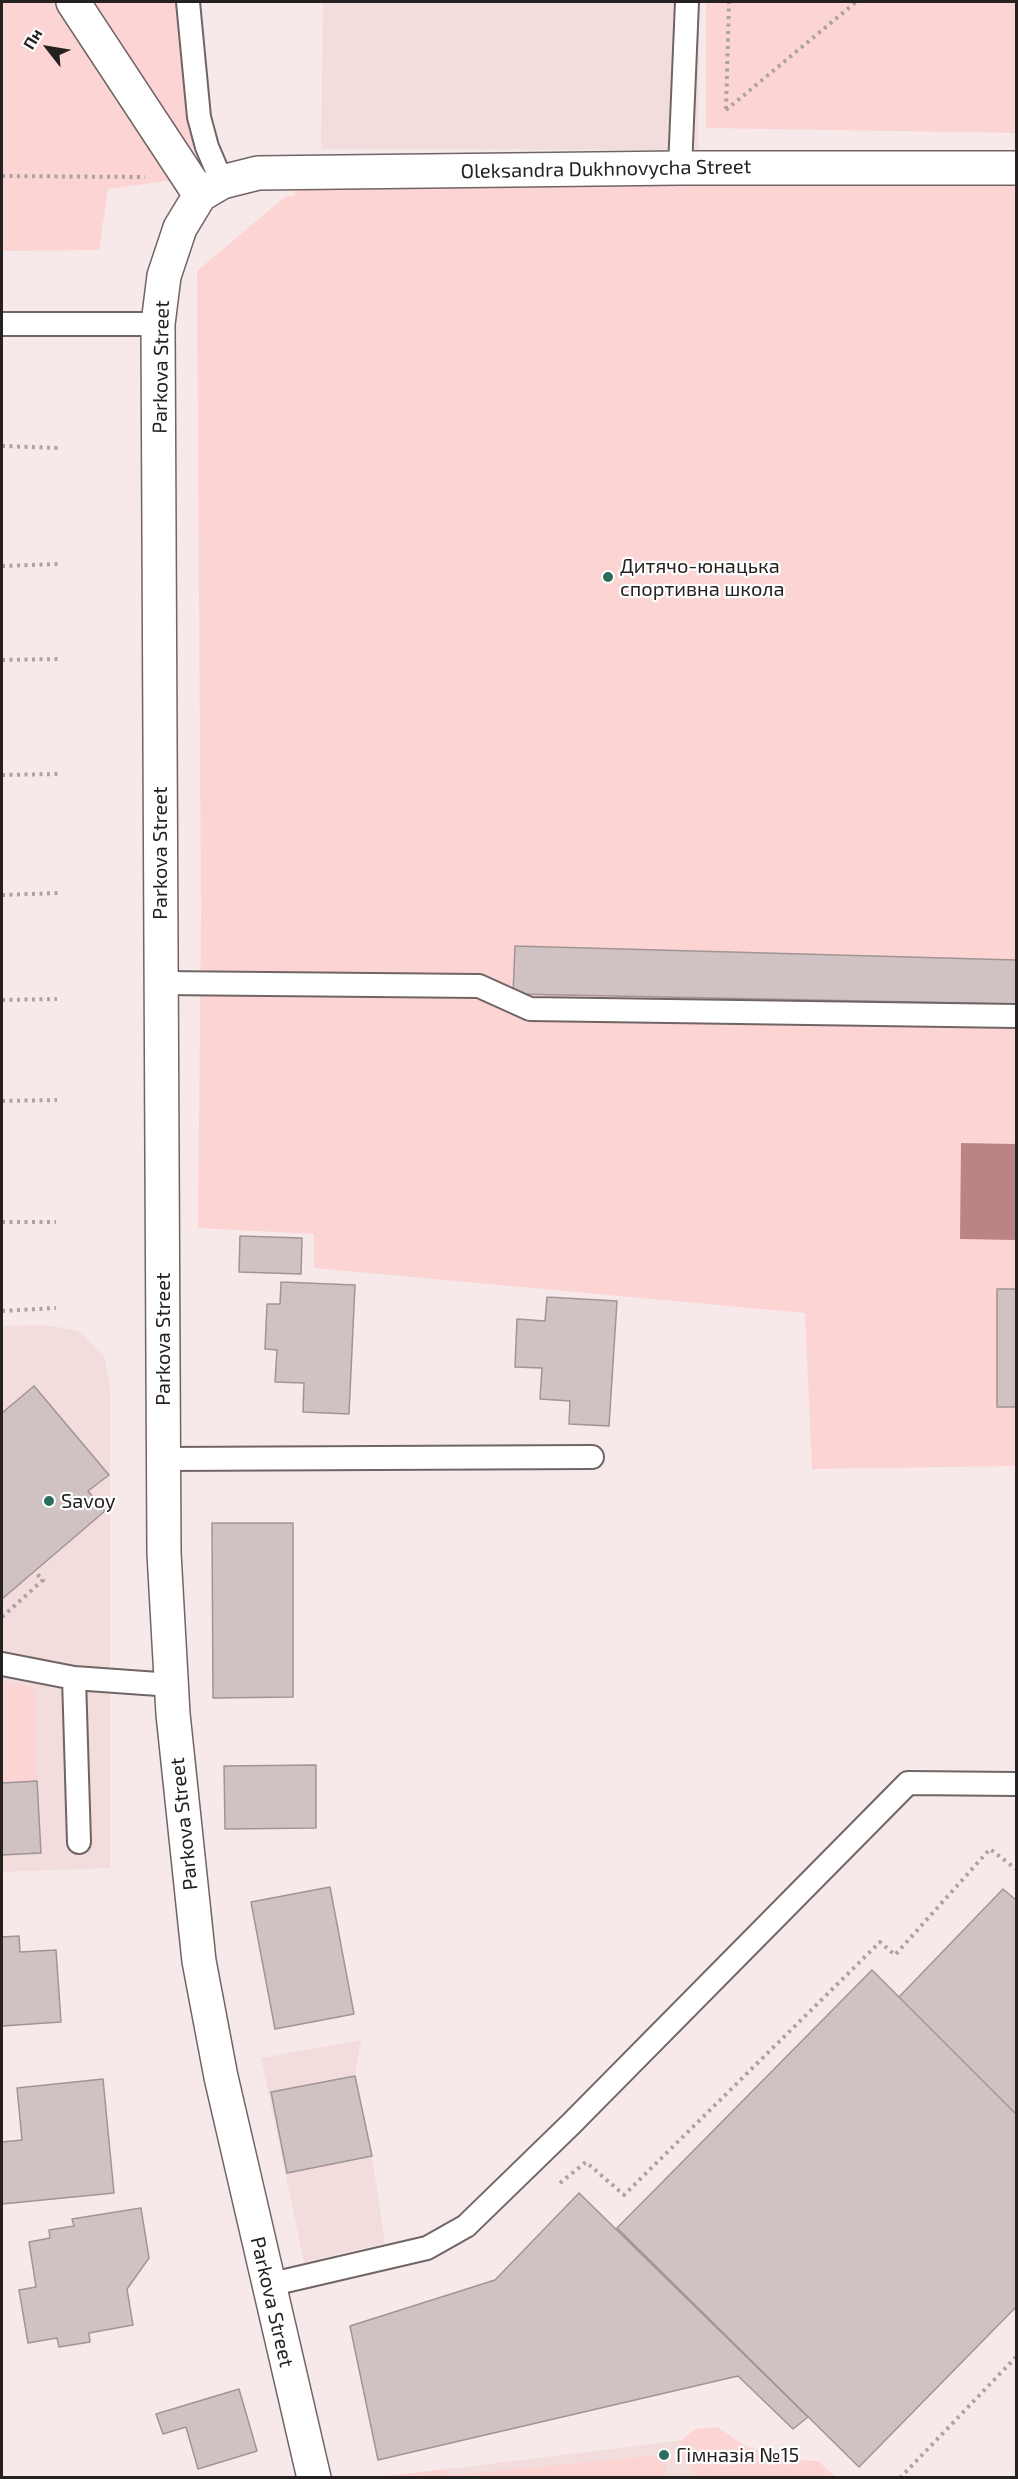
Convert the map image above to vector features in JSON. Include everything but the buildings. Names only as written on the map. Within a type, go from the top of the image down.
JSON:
[{"type":"street","points":[[73,2],[203,185]]},
{"type":"street","name":"Oleksandra Dukhnovycha Street","points":[[203,185],[258,173],[680,168],[1017,168]]},
{"type":"street","name":"Parkova Street","points":[[203,185],[180,228],[164,276],[158,324],[164,1552],[185,1840],[200,1961],[221,2077],[314,2478]]},
{"type":"lane","points":[[189,2],[199,117],[207,147],[203,185]]},
{"type":"lane","points":[[680,168],[687,2]]},
{"type":"lane","points":[[2,324],[158,324]]},
{"type":"lane","points":[[161,983],[479,986],[530,1009],[1017,1016]]},
{"type":"lane","points":[[164,1459],[592,1457]]},
{"type":"lane","points":[[2,1664],[74,1678],[172,1685]]},
{"type":"lane","points":[[74,1678],[79,1842]]},
{"type":"lane","points":[[268,2285],[427,2248],[466,2226],[572,2124],[908,1783],[1017,1784]]},
{"type":"path","points":[[729,2],[726,110],[856,2]]},
{"type":"path","points":[[2,176],[203,185]]},
{"type":"path","points":[[2,446],[59,448]]},
{"type":"path","points":[[2,566],[59,564]]},
{"type":"path","points":[[2,660],[59,659]]},
{"type":"path","points":[[2,775],[58,774]]},
{"type":"path","points":[[2,895],[57,893]]},
{"type":"path","points":[[2,1000],[57,999]]},
{"type":"path","points":[[2,1101],[57,1100]]},
{"type":"path","points":[[2,1222],[56,1222]]},
{"type":"path","points":[[2,1311],[56,1308]]},
{"type":"path","points":[[2,1617],[43,1580],[34,1571]]},
{"type":"path","points":[[559,2184],[586,2162],[624,2195],[880,1942],[895,1955],[990,1849],[1017,1869]]},
{"type":"path","points":[[900,2478],[1017,2357]]},
{"type":"shaded area","points":[[2,2],[183,2],[199,117],[187,178],[108,189],[99,250],[2,251]]},
{"type":"shaded area","points":[[323,2],[699,2],[698,150],[321,149]]},
{"type":"shaded area","points":[[706,2],[1016,2],[1016,133],[706,128]]},
{"type":"shaded area","name":"Дитячо-юнацька спортивна школа","points":[[1016,168],[1016,1466],[812,1469],[805,1313],[314,1268],[314,1234],[198,1228],[201,914],[197,271],[286,196],[294,196],[304,173]]},
{"type":"shaded area","points":[[961,1143],[1016,1144],[1016,1240],[960,1239]]},
{"type":"shaded area","points":[[46,1325],[78,1331],[104,1355],[110,1386],[110,1868],[2,1872],[2,1326]]},
{"type":"shaded area","points":[[2,1681],[30,1686],[35,1692],[37,1781],[2,1783]]},
{"type":"shaded area","points":[[361,2040],[355,2076],[372,2156],[385,2243],[304,2262],[261,2058]]},
{"type":"shaded area","points":[[717,2427],[745,2446],[792,2460],[818,2461],[836,2477],[695,2477],[680,2453],[682,2440],[695,2429]]},
{"type":"shaded area","name":"Гімназія №15","points":[[723,2436],[813,2477],[376,2478],[682,2440]]},
{"type":"shaded area","points":[[665,2455],[667,2477],[376,2477],[446,2469],[449,2475]]},
{"type":"place","name":"Дитячо-юнацька спортивна школа","points":[[608,577]]},
{"type":"place","name":"Savoy","points":[[49,1501]]},
{"type":"place","name":"Гімназія №15","points":[[664,2455]]}]
